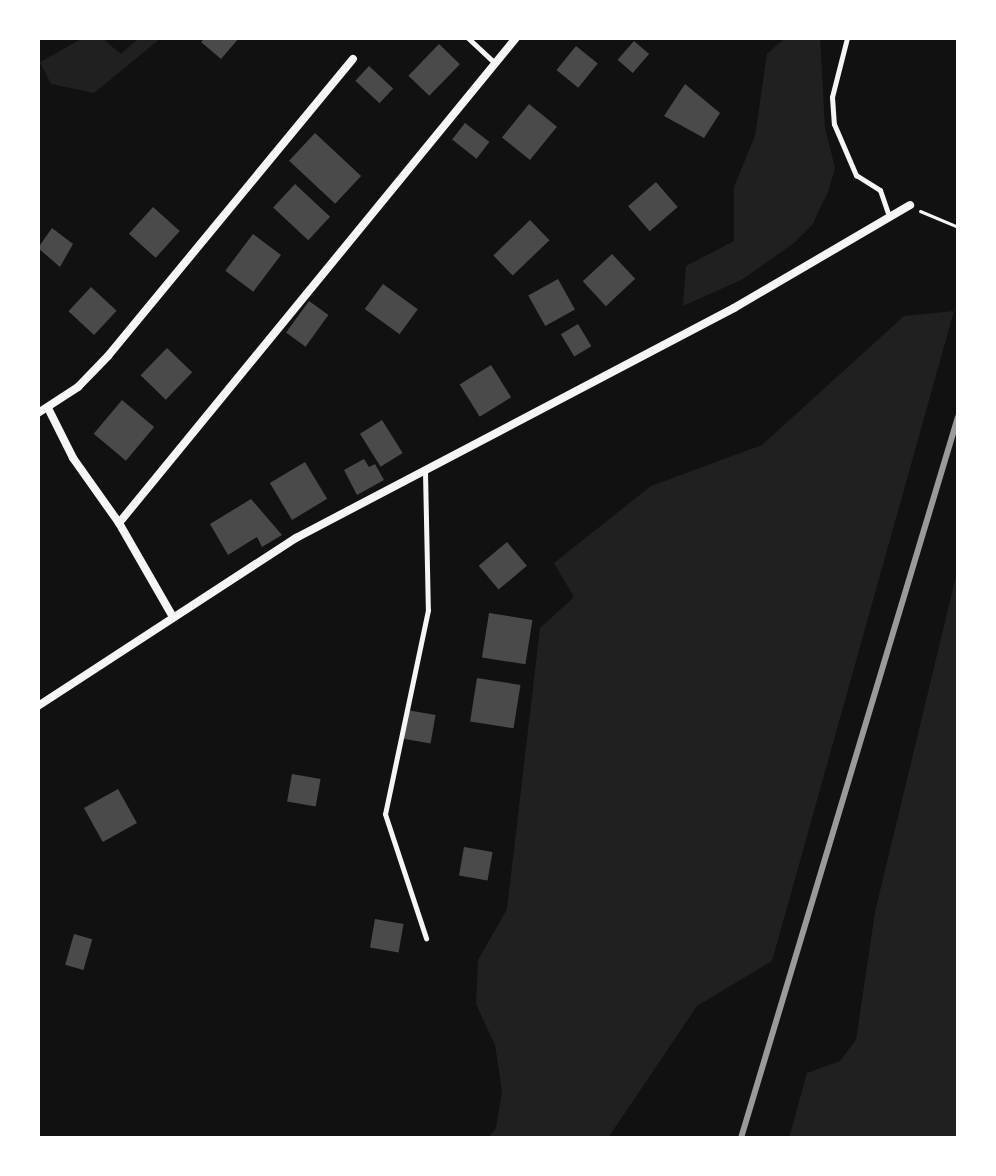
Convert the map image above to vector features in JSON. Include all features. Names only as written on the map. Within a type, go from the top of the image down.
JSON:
[{"type":"street","points":[[119,523],[516,38]]},
{"type":"street","points":[[38,413],[48,408],[108,356],[353,59]]},
{"type":"street","points":[[38,706],[172,615],[424,467],[648,354],[910,205]]},
{"type":"street","points":[[48,408],[73,458],[119,523],[172,615]]},
{"type":"lane","points":[[468,38],[494,62]]},
{"type":"lane","points":[[847,38],[832,97],[834,124],[856,175],[880,190],[889,216]]},
{"type":"lane","points":[[424,467],[429,498],[428,610],[385,814],[426,938]]},
{"type":"path","points":[[910,205],[958,227]]},
{"type":"shaded area","points":[[83,38],[102,38],[121,54],[139,38],[161,38],[94,93],[51,84],[40,62]]},
{"type":"shaded area","points":[[785,38],[820,38],[825,128],[835,168],[828,192],[812,225],[794,243],[743,279],[683,306],[686,266],[734,241],[734,187],[755,136],[767,54]]},
{"type":"shaded area","points":[[954,311],[772,961],[697,1006],[608,1138],[488,1138],[496,1128],[502,1091],[495,1045],[476,1004],[478,960],[507,909],[540,628],[574,597],[554,563],[651,486],[762,445],[904,316]]},
{"type":"shaded area","points":[[958,568],[958,1138],[789,1138],[807,1073],[840,1061],[856,1040],[875,912]]},
{"type":"building","points":[[205,38],[239,38],[221,59],[201,42]]},
{"type":"building","points":[[634,41],[649,54],[633,73],[618,60]]},
{"type":"building","points":[[439,44],[460,64],[429,96],[408,76]]},
{"type":"building","points":[[576,46],[598,64],[578,88],[556,70]]},
{"type":"building","points":[[369,66],[393,89],[379,103],[355,81]]},
{"type":"building","points":[[685,84],[720,113],[704,138],[664,116]]},
{"type":"building","points":[[529,104],[557,127],[530,160],[502,137]]},
{"type":"building","points":[[465,123],[489,142],[476,159],[452,140]]},
{"type":"building","points":[[315,133],[361,176],[335,204],[289,161]]},
{"type":"building","points":[[656,182],[678,207],[650,231],[628,206]]},
{"type":"building","points":[[295,184],[330,217],[308,240],[273,207]]},
{"type":"building","points":[[153,207],[180,231],[156,258],[129,234]]},
{"type":"building","points":[[530,220],[549,240],[513,276],[493,255]]},
{"type":"building","points":[[52,228],[73,244],[60,267],[38,248]]},
{"type":"building","points":[[253,234],[281,255],[253,292],[225,271]]},
{"type":"building","points":[[612,254],[635,279],[606,306],[583,281]]},
{"type":"building","points":[[558,279],[575,310],[545,326],[528,295]]},
{"type":"building","points":[[383,284],[418,309],[400,334],[365,309]]},
{"type":"building","points":[[91,287],[117,311],[94,335],[68,311]]},
{"type":"building","points":[[309,301],[328,315],[305,347],[286,333]]},
{"type":"building","points":[[578,324],[591,346],[574,357],[561,334]]},
{"type":"building","points":[[167,348],[192,372],[166,400],[141,375]]},
{"type":"building","points":[[491,365],[511,397],[480,417],[460,385]]},
{"type":"building","points":[[122,400],[154,427],[126,461],[94,434]]},
{"type":"building","points":[[382,420],[403,453],[381,467],[360,434]]},
{"type":"building","points":[[364,459],[369,467],[375,464],[384,480],[357,495],[344,470]]},
{"type":"building","points":[[305,462],[327,499],[292,520],[270,483]]},
{"type":"building","points":[[251,499],[282,535],[262,547],[257,537],[228,555],[210,524]]},
{"type":"building","points":[[507,542],[527,566],[499,590],[479,566]]},
{"type":"building","points":[[489,613],[532,620],[525,664],[482,657]]},
{"type":"building","points":[[477,678],[520,685],[514,728],[470,721]]},
{"type":"building","points":[[407,710],[436,715],[431,744],[402,739]]},
{"type":"building","points":[[292,774],[321,779],[316,807],[287,802]]},
{"type":"building","points":[[118,789],[137,823],[103,842],[84,808]]},
{"type":"building","points":[[464,847],[493,852],[488,881],[459,876]]},
{"type":"building","points":[[375,919],[404,924],[399,953],[370,948]]},
{"type":"building","points":[[74,934],[92,939],[83,970],[65,965]]},
{"type":"railway","points":[[741,1138],[958,417]]}]
